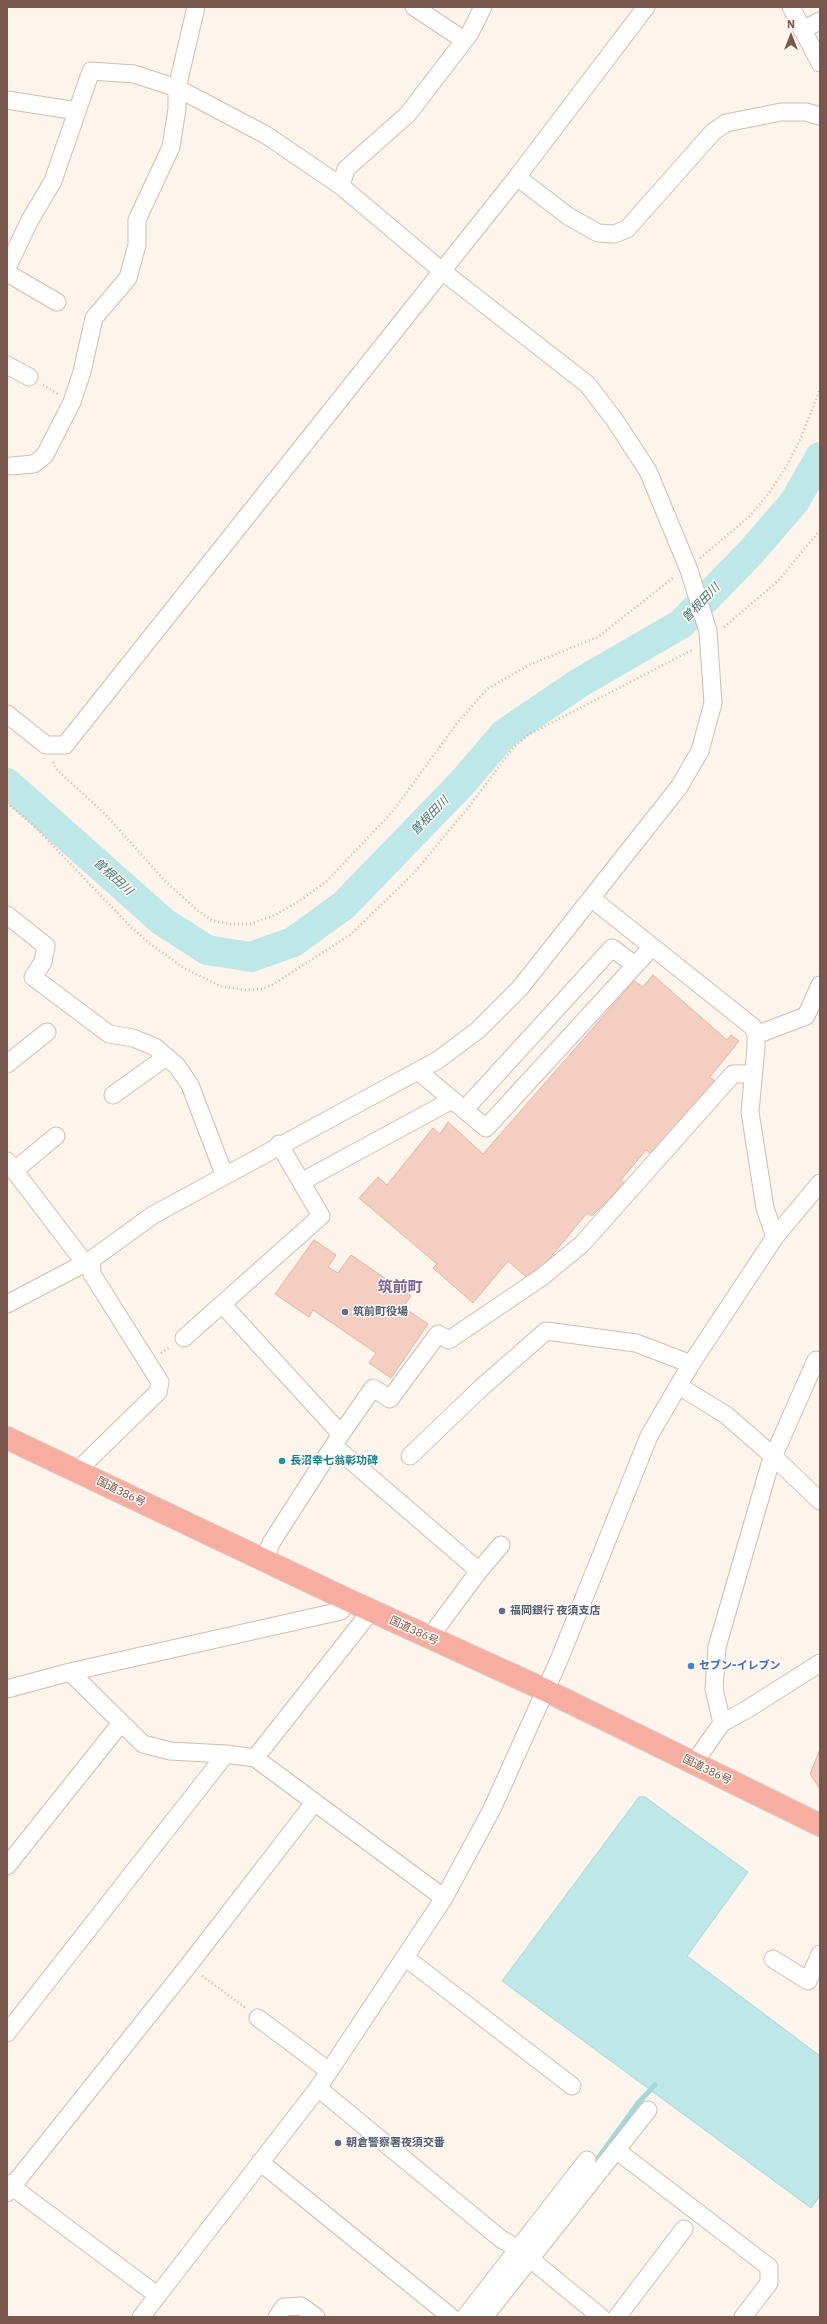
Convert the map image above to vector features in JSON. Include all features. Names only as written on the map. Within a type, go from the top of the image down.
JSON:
[{"type":"highway","name":"国道386号","points":[[7,1438],[431,1639],[545,1690],[820,1825]]},
{"type":"street","points":[[8,466],[34,464],[45,455],[72,402],[82,372],[94,318],[128,278],[137,245],[137,220],[171,147],[177,109],[177,88],[196,7]]},
{"type":"street","points":[[414,7],[464,40]]},
{"type":"street","points":[[341,186],[346,169],[408,114],[464,40],[483,7]]},
{"type":"street","points":[[7,714],[46,745],[65,745],[517,177],[646,7]]},
{"type":"street","points":[[791,7],[820,63]]},
{"type":"street","points":[[802,30],[820,20]]},
{"type":"street","points":[[7,268],[30,220],[53,181],[91,71],[134,74],[177,88],[266,135],[341,186],[442,271],[587,384],[614,418],[648,471],[688,567],[708,636],[713,703],[700,751],[679,787],[520,988],[478,1030],[438,1060],[224,1174],[153,1215],[87,1261],[7,1304]]},
{"type":"street","points":[[7,100],[77,111]]},
{"type":"street","points":[[517,177],[568,216],[598,233],[614,234],[627,229],[713,132],[726,123],[781,112],[806,112],[820,116]]},
{"type":"street","points":[[7,273],[57,302]]},
{"type":"street","points":[[7,365],[29,377]]},
{"type":"street","points":[[591,898],[752,1027],[756,1035],[750,1112],[765,1208],[775,1237]]},
{"type":"street","points":[[7,915],[46,946],[43,962],[33,977],[109,1034],[133,1038],[154,1047],[177,1066],[190,1085],[224,1174]]},
{"type":"street","points":[[418,1071],[486,1128],[652,947]]},
{"type":"street","points":[[302,1182],[458,1105],[612,948],[635,965]]},
{"type":"street","points":[[756,1035],[813,1017],[820,985]]},
{"type":"street","points":[[10,1057],[47,1032]]},
{"type":"street","points":[[113,1094],[166,1057]]},
{"type":"street","points":[[265,1560],[271,1543],[373,1388],[390,1399],[438,1334],[449,1340],[542,1277],[582,1244],[733,1074],[754,1074]]},
{"type":"street","points":[[56,1136],[11,1165],[87,1261],[92,1274],[149,1362],[160,1382],[158,1392],[77,1471]]},
{"type":"street","points":[[184,1338],[321,1216],[280,1144]]},
{"type":"street","points":[[141,2317],[318,2088],[406,1958],[444,1898],[492,1809],[559,1660],[649,1436],[691,1364],[775,1237],[820,1182]]},
{"type":"street","points":[[223,1304],[338,1440],[479,1571]]},
{"type":"street","points":[[410,1456],[481,1388],[546,1331],[636,1343],[691,1364]]},
{"type":"street","points":[[722,1723],[714,1689],[717,1647],[773,1456],[816,1360]]},
{"type":"street","points":[[679,1386],[726,1415],[773,1456],[820,1501]]},
{"type":"street","points":[[431,1639],[438,1626],[479,1571],[501,1545]]},
{"type":"street","points":[[10,1691],[70,1672],[341,1610],[348,1600]]},
{"type":"street","points":[[255,1758],[371,1610]]},
{"type":"street","points":[[694,1763],[722,1723],[820,1663]]},
{"type":"street","points":[[70,1672],[143,1744],[170,1751],[226,1754],[255,1758],[444,1898]]},
{"type":"street","points":[[7,1866],[121,1723]]},
{"type":"street","points":[[7,2033],[226,1754]]},
{"type":"street","points":[[157,2296],[9,2188],[188,1966],[314,1803]]},
{"type":"street","points":[[773,1959],[808,1981],[820,1954]]},
{"type":"street","points":[[406,1958],[572,2086]]},
{"type":"street","points":[[258,2018],[329,2071]]},
{"type":"street","points":[[318,2088],[501,2239],[523,2253],[601,2317]]},
{"type":"street","points":[[465,2317],[616,2150],[648,2110]]},
{"type":"street","points":[[616,2150],[769,2267],[769,2284],[742,2317]]},
{"type":"street","points":[[484,2317],[523,2253],[587,2160]]},
{"type":"street","points":[[260,2162],[451,2317]]},
{"type":"street","points":[[617,2317],[684,2229]]},
{"type":"street","points":[[277,2317],[284,2307],[301,2306],[316,2317]]},
{"type":"path","points":[[29,377],[72,402]]},
{"type":"path","points":[[46,745],[56,769],[105,814],[166,882],[197,910],[213,920],[231,924],[250,924],[275,915],[295,904],[327,881],[393,811],[458,722],[487,689],[531,664],[598,637],[688,567],[705,556],[749,517],[769,493],[786,467],[800,440],[820,388]]},
{"type":"path","points":[[7,803],[33,825],[149,944],[184,968],[220,986],[245,990],[262,989],[272,985],[350,935],[413,874],[468,809],[514,747],[528,734],[618,690],[708,636],[778,581],[820,530]]},
{"type":"path","points":[[149,1362],[184,1338]]},
{"type":"path","points":[[188,1966],[258,2018]]},
{"type":"water","points":[[639,1797],[645,1797],[748,1872],[687,1956],[820,2056],[820,2196],[811,2208],[502,1981]]},
{"type":"building","points":[[653,975],[727,1040],[731,1035],[739,1041],[710,1077],[716,1082],[652,1155],[646,1150],[621,1180],[624,1183],[592,1216],[587,1213],[531,1281],[508,1261],[473,1303],[433,1268],[437,1264],[359,1198],[378,1177],[387,1185],[433,1128],[440,1134],[448,1122],[483,1154],[634,981],[643,987]]},
{"type":"building","points":[[314,1240],[336,1255],[328,1267],[338,1273],[351,1255],[411,1296],[403,1307],[428,1324],[391,1378],[369,1363],[376,1353],[313,1310],[309,1317],[275,1294]]},
{"type":"building","points":[[820,1749],[820,1789],[810,1774]]},
{"type":"waterway","name":"曽根田川","points":[[7,783],[162,921],[207,950],[251,957],[293,942],[344,905],[462,783],[504,734],[579,683],[681,624],[752,551],[795,501],[820,457]]},
{"type":"waterway","points":[[590,2169],[638,2103],[655,2085]]},
{"type":"place","name":"筑前町役場","points":[[345,1312]]},
{"type":"place","name":"長沼幸七翁彰功碑","points":[[282,1461]]},
{"type":"place","name":"福岡銀行 夜須支店","points":[[502,1611]]},
{"type":"place","name":"セブン-イレブン","points":[[691,1666]]},
{"type":"place","name":"朝倉警察署夜須交番","points":[[338,2143]]},
{"type":"district","name":"筑前町","points":[[400,1288]]}]
